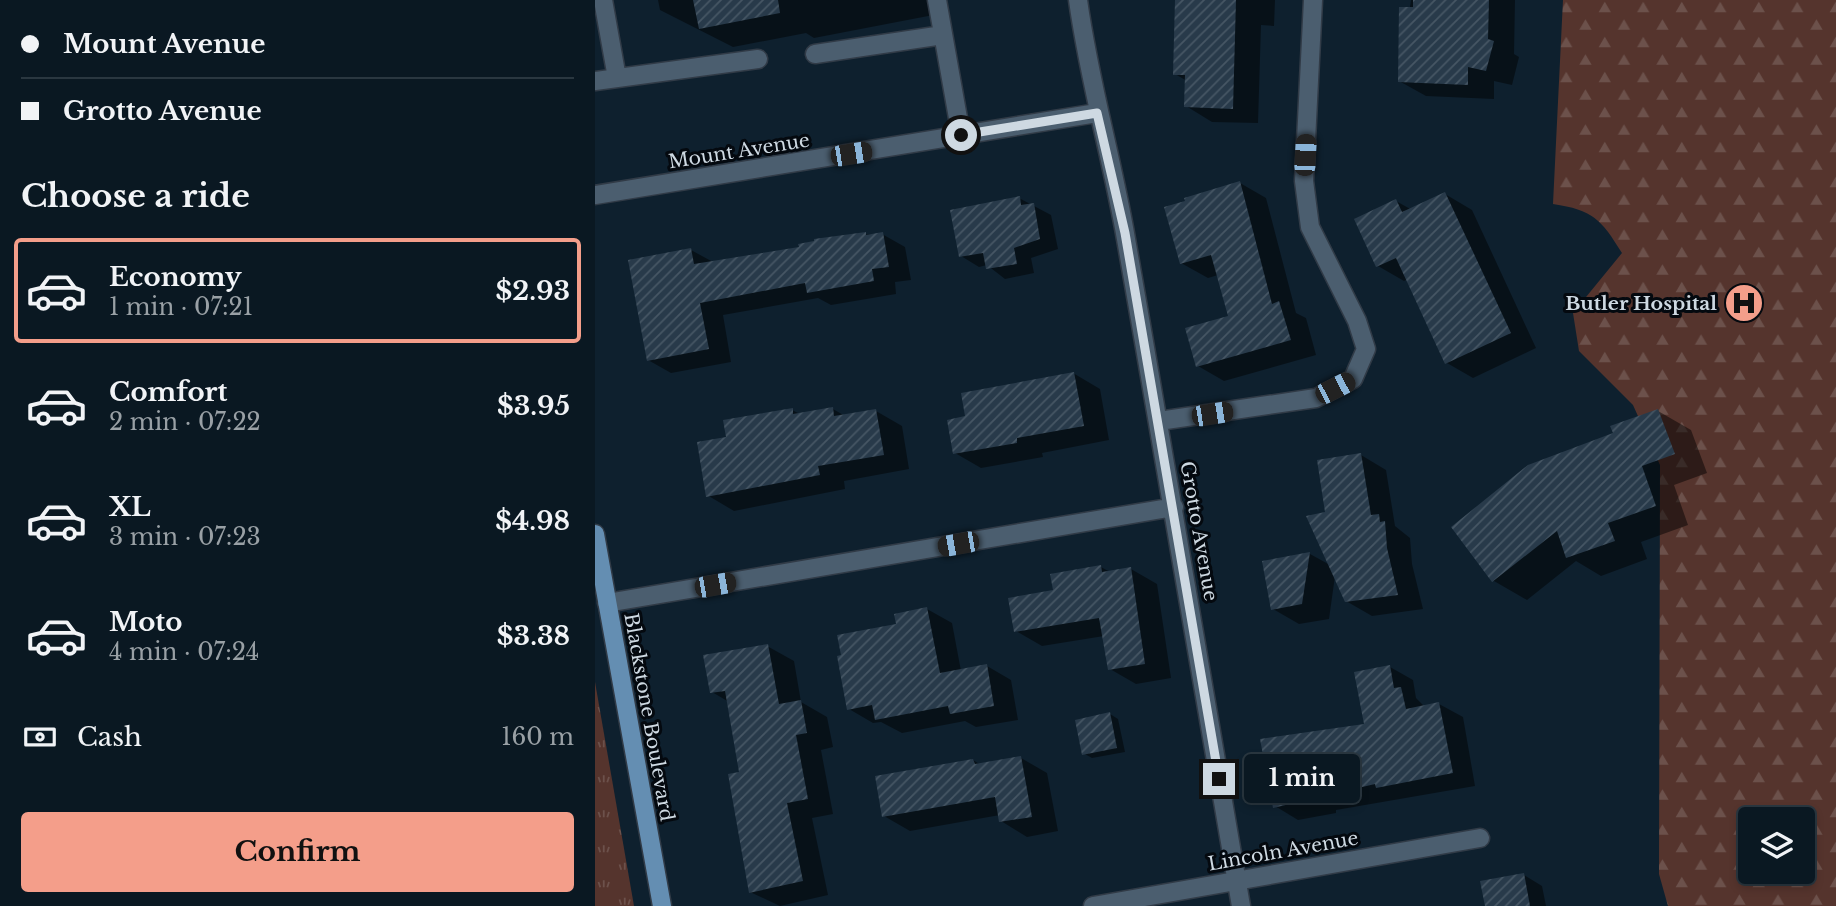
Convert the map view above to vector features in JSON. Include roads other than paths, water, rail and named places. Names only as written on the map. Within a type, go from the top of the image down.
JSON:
[{"type":"main road","name":"Blackstone Boulevard","points":[[595,534],[662,906]]},
{"type":"street","points":[[603,0],[617,78]]},
{"type":"street","points":[[937,0],[961,135]]},
{"type":"street","name":"Grotto Avenue","points":[[1078,0],[1097,113],[1125,233],[1159,421],[1241,906]]},
{"type":"street","points":[[1159,421],[1316,398],[1353,379],[1366,349],[1357,321],[1310,227],[1304,181],[1313,0]]},
{"type":"street","points":[[815,54],[943,35]]},
{"type":"street","points":[[595,81],[758,60]]},
{"type":"street","name":"Mount Avenue","points":[[595,195],[1097,113]]},
{"type":"street","points":[[607,603],[1174,508]]},
{"type":"street","name":"Lincoln Avenue","points":[[1093,906],[1480,838]]},
{"type":"place","name":"Butler Hospital","points":[[1744,303]]}]
